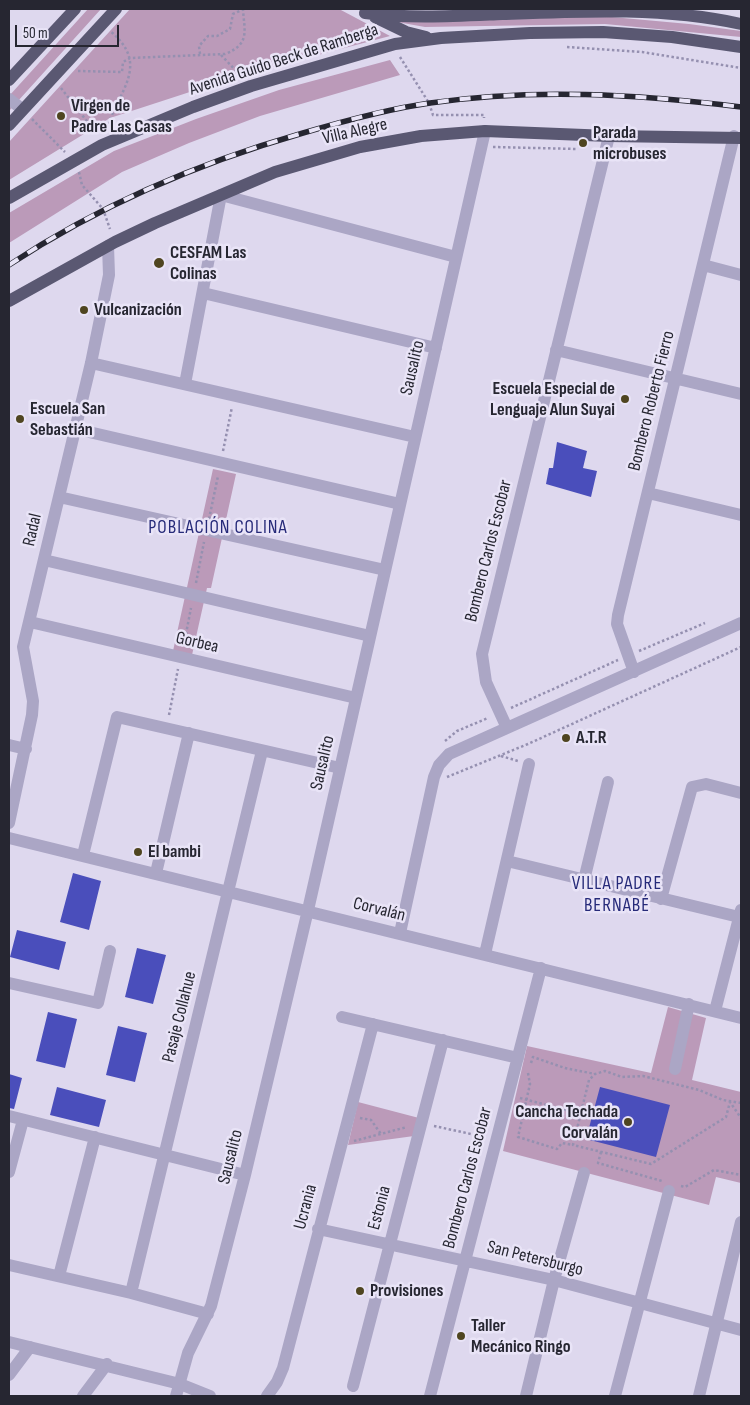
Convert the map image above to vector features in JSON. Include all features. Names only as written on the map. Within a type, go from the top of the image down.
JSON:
[{"type":"main road","points":[[9,80],[75,9]]},
{"type":"main road","points":[[9,124],[116,9]]},
{"type":"main road","name":"Avenida Guido Beck de Ramberga","points":[[362,11],[424,16],[594,10],[676,12],[741,24]]},
{"type":"main road","name":"Avenida Guido Beck de Ramberga","points":[[362,11],[406,32],[441,38]]},
{"type":"main road","name":"Avenida Guido Beck de Ramberga","points":[[9,198],[102,145],[193,107],[251,86],[395,44],[441,38],[603,32],[672,36],[741,47]]},
{"type":"main road","name":"Villa Alegre","points":[[9,301],[108,246],[155,223],[275,172],[331,154],[421,136],[486,132],[609,136],[738,137]]},
{"type":"street","points":[[9,99],[22,109]]},
{"type":"street","name":"Sausalito","points":[[178,1390],[188,1353],[208,1314],[244,1175],[308,910],[486,132]]},
{"type":"street","name":"Bombero Carlos Escobar","points":[[507,728],[486,682],[482,654],[609,136]]},
{"type":"street","name":"Bombero Roberto Fierro","points":[[634,672],[617,624],[703,265],[738,137]]},
{"type":"street","points":[[185,384],[221,195],[456,257]]},
{"type":"street","name":"Radal","points":[[9,823],[26,749],[33,701],[23,647],[91,363],[109,275],[108,246]]},
{"type":"street","points":[[703,265],[741,275]]},
{"type":"street","points":[[203,293],[436,348]]},
{"type":"street","points":[[556,350],[741,394]]},
{"type":"street","points":[[91,363],[415,437]]},
{"type":"street","points":[[76,429],[400,504]]},
{"type":"street","points":[[648,493],[741,515]]},
{"type":"street","points":[[59,497],[385,570]]},
{"type":"street","points":[[44,560],[370,636]]},
{"type":"street","name":"Gorbea","points":[[30,622],[356,698]]},
{"type":"street","points":[[400,933],[432,783],[439,764],[449,754],[741,623]]},
{"type":"street","points":[[83,856],[117,717],[340,768]]},
{"type":"street","points":[[156,874],[189,733]]},
{"type":"street","points":[[9,745],[26,749]]},
{"type":"street","name":"Pasaje Collahue","points":[[131,1293],[262,750]]},
{"type":"street","points":[[485,954],[529,764]]},
{"type":"street","points":[[584,880],[608,782]]},
{"type":"street","points":[[661,899],[690,791],[699,784],[706,784],[741,793]]},
{"type":"street","name":"Corvalán","points":[[9,838],[741,1018]]},
{"type":"street","points":[[507,861],[661,899],[740,914],[715,1011]]},
{"type":"street","points":[[9,983],[98,1003],[110,951]]},
{"type":"street","name":"Bombero Carlos Escobar","points":[[430,1396],[541,968]]},
{"type":"street","points":[[675,1069],[689,1004]]},
{"type":"street","points":[[342,1017],[518,1058]]},
{"type":"street","name":"Ucrania","points":[[266,1396],[277,1382],[283,1368],[373,1024]]},
{"type":"street","name":"Estonia","points":[[353,1386],[442,1040]]},
{"type":"street","points":[[9,1116],[244,1175]]},
{"type":"street","points":[[9,1172],[23,1120]]},
{"type":"street","points":[[59,1276],[95,1137]]},
{"type":"street","points":[[526,1396],[554,1280],[584,1173]]},
{"type":"street","points":[[615,1396],[638,1304],[673,1187]]},
{"type":"street","points":[[698,1396],[741,1222]]},
{"type":"street","name":"San Petersburgo","points":[[318,1229],[465,1259],[554,1280],[741,1330]]},
{"type":"street","points":[[9,1265],[131,1293],[208,1314]]},
{"type":"street","points":[[9,1342],[107,1364],[178,1390],[210,1396]]},
{"type":"street","points":[[9,1375],[30,1347]]},
{"type":"street","points":[[83,1396],[107,1364]]},
{"type":"path","points":[[55,74],[122,72],[123,62],[130,58],[200,54],[221,55],[234,50],[242,41],[246,30],[242,9],[233,14],[230,29],[203,40],[199,46],[200,54]]},
{"type":"path","points":[[101,25],[117,37],[128,51],[130,58],[128,79],[110,118],[102,145]]},
{"type":"path","points":[[395,44],[399,56],[430,103],[433,115],[484,115],[486,132]]},
{"type":"path","points":[[565,47],[642,52],[741,68]]},
{"type":"path","points":[[221,55],[251,86]]},
{"type":"path","points":[[399,56],[404,55]]},
{"type":"path","points":[[55,74],[92,126],[102,145]]},
{"type":"path","points":[[166,728],[234,396]]},
{"type":"path","points":[[432,783],[528,744],[741,647]]},
{"type":"path","points":[[730,1102],[726,1116],[651,1164],[562,1143],[557,1149],[518,1137],[530,1084],[528,1074],[533,1057],[565,1068],[595,1074],[605,1071],[622,1077],[649,1077],[671,1085],[699,1090],[730,1102],[741,1103]]},
{"type":"path","points":[[573,1145],[589,1080],[595,1074]]},
{"type":"path","points":[[508,1094],[581,1114]]},
{"type":"path","points":[[730,1102],[741,1118]]},
{"type":"path","points":[[349,1115],[370,1120],[382,1134]]},
{"type":"path","points":[[341,1145],[420,1124],[496,1139]]},
{"type":"path","points":[[601,1152],[598,1163],[673,1187],[685,1187],[714,1170],[741,1174]]},
{"type":"shaded area","points":[[88,9],[101,9],[9,111],[9,96]]},
{"type":"shaded area","points":[[130,9],[339,9],[390,36],[242,75],[110,118],[9,180],[9,142]]},
{"type":"shaded area","points":[[612,17],[741,31],[741,37],[605,24],[425,27],[397,22],[395,18]]},
{"type":"shaded area","points":[[390,60],[400,75],[260,116],[189,143],[122,172],[9,243],[9,213],[114,151],[196,119],[279,90]]},
{"type":"shaded area","points":[[213,469],[236,474],[211,588],[207,588],[192,655],[173,651]]},
{"type":"shaded area","points":[[668,1007],[706,1018],[692,1080],[741,1092],[741,1183],[716,1177],[709,1205],[503,1151],[527,1046],[651,1073]]},
{"type":"shaded area","points":[[358,1102],[419,1118],[414,1136],[348,1145]]},
{"type":"building","points":[[557,442],[587,451],[583,468],[597,471],[591,497],[546,484],[549,468],[553,468]]},
{"type":"building","points":[[73,873],[101,881],[89,930],[60,922]]},
{"type":"building","points":[[17,930],[66,942],[59,970],[10,957]]},
{"type":"building","points":[[137,948],[166,955],[153,1004],[125,997]]},
{"type":"building","points":[[48,1012],[77,1019],[65,1068],[36,1061]]},
{"type":"building","points":[[118,1026],[147,1033],[135,1082],[106,1075]]},
{"type":"building","points":[[9,1074],[22,1078],[14,1109],[9,1108]]},
{"type":"building","points":[[57,1087],[106,1100],[99,1127],[50,1115]]},
{"type":"building","name":"Cancha Techada Corvalán","points":[[600,1087],[670,1105],[656,1157],[586,1139]]},
{"type":"railway","points":[[9,265],[79,223],[188,172],[264,145],[382,112],[469,98],[547,94],[624,96],[741,107]]},
{"type":"place","name":"Virgen de Padre Las Casas","points":[[61,116]]},
{"type":"place","name":"Parada microbuses","points":[[583,143]]},
{"type":"place","name":"CESFAM Las Colinas","points":[[159,263]]},
{"type":"place","name":"Vulcanización","points":[[84,310]]},
{"type":"place","name":"Escuela Especial de Lenguaje Alun Suyai","points":[[625,399]]},
{"type":"place","name":"Escuela San Sebastián","points":[[20,419]]},
{"type":"place","name":"A.T.R","points":[[566,738]]},
{"type":"place","name":"El bambi","points":[[138,852]]},
{"type":"place","name":"Cancha Techada Corvalán","points":[[628,1122]]},
{"type":"place","name":"Provisiones","points":[[360,1291]]},
{"type":"place","name":"Taller Mecánico Ringo","points":[[461,1336]]},
{"type":"district","name":"POBLACIÓN COLINA","points":[[218,528]]},
{"type":"district","name":"VILLA PADRE BERNABÉ","points":[[617,895]]}]
